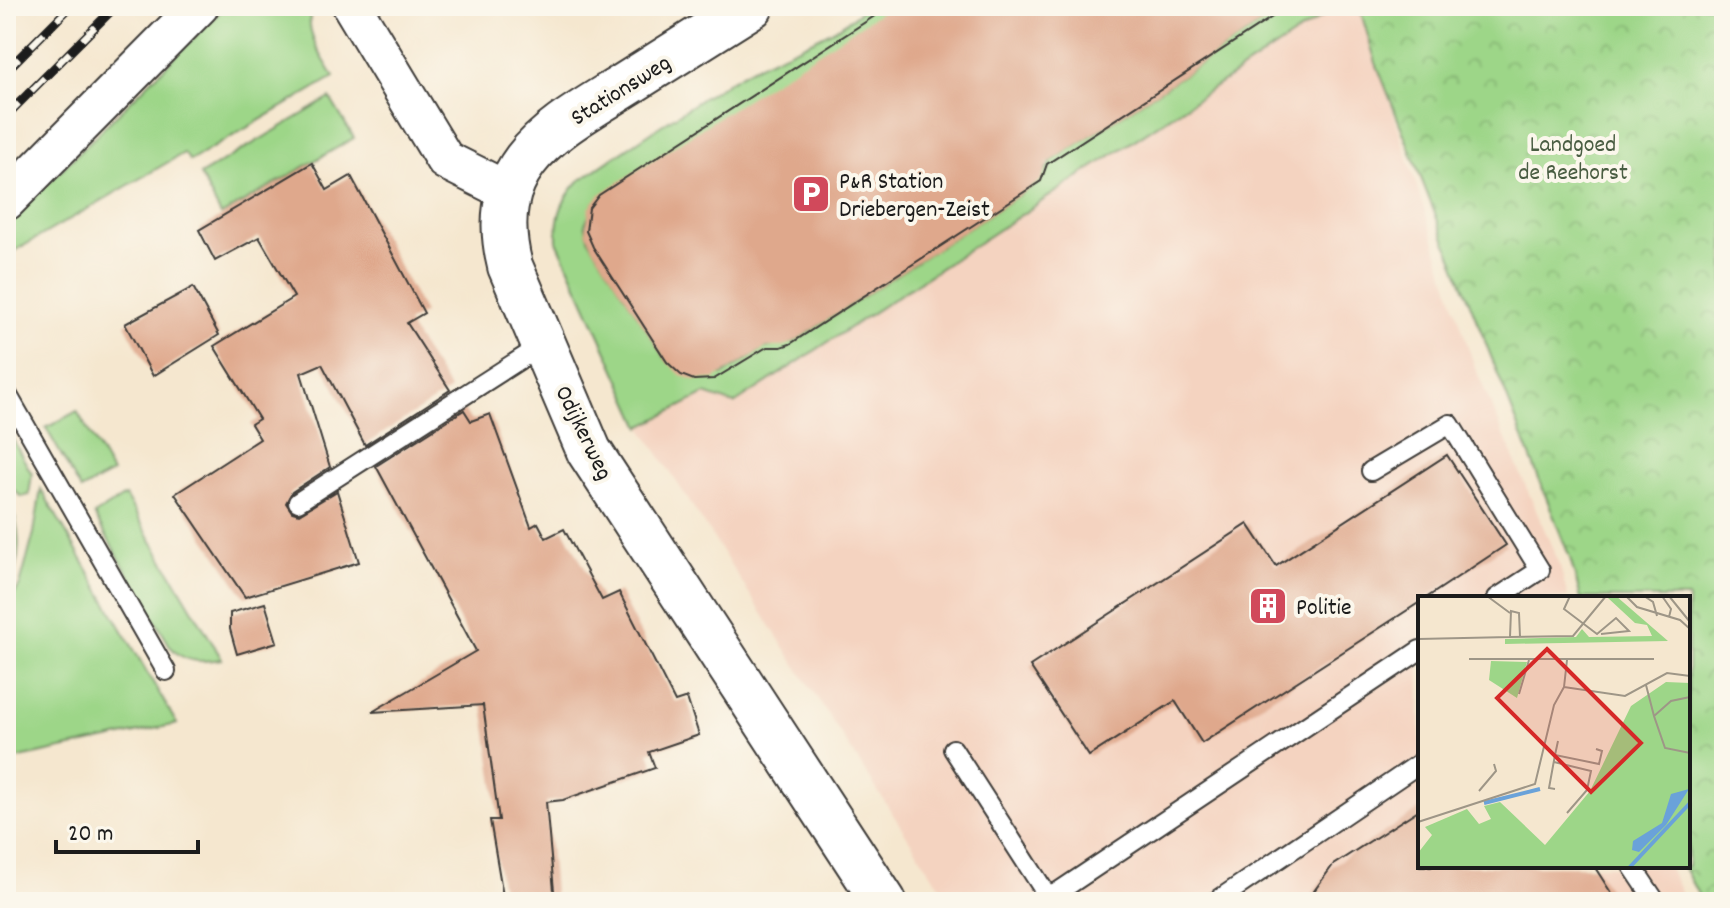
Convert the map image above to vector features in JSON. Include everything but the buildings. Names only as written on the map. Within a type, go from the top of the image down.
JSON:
[{"type":"street","points":[[6,201],[199,6]]},
{"type":"street","points":[[352,6],[445,160],[509,192]]},
{"type":"street","name":"Stationsweg","points":[[509,192],[521,167],[553,131],[751,6]]},
{"type":"street","name":"Odijkerweg","points":[[509,192],[503,216],[503,238],[510,266],[589,451],[884,902]]},
{"type":"lane","points":[[298,502],[544,344]]},
{"type":"lane","points":[[6,392],[166,671]]},
{"type":"lane","points":[[1371,471],[1450,424],[1540,570],[1500,596]]},
{"type":"lane","points":[[953,749],[1048,900],[1418,651]]},
{"type":"lane","points":[[1215,902],[1418,764]]},
{"type":"lane","points":[[1633,868],[1656,902]]},
{"type":"shaded area","points":[[1342,6],[1359,6],[1474,365],[1560,566],[1568,596],[1418,596],[1418,868],[1669,868],[1686,902],[950,902],[641,427],[699,392],[735,404]]},
{"type":"green space","points":[[226,6],[312,6],[312,34],[334,77],[190,161],[184,153],[6,256],[6,225]]},
{"type":"green space","points":[[866,6],[893,6],[594,203],[585,224],[590,241],[667,361],[723,375],[764,348],[793,342],[1034,185],[1053,160],[1289,6],[1342,6],[734,404],[705,394],[641,427],[557,241],[564,201],[579,181],[697,101],[753,68],[840,26]]},
{"type":"green space","name":"Landgoed de Reehorst","points":[[1359,6],[1724,6],[1724,902],[1702,902],[1684,868],[1690,868],[1690,596],[1580,596],[1570,558],[1376,63]]},
{"type":"green space","points":[[330,98],[354,138],[221,215],[200,175]]},
{"type":"green space","points":[[77,411],[112,473],[81,490],[46,428]]},
{"type":"green space","points":[[6,428],[32,474],[29,495],[22,497],[6,483]]},
{"type":"green space","points":[[41,489],[177,724],[6,761],[6,608],[20,585],[34,533]]},
{"type":"green space","points":[[125,496],[222,659],[187,659],[170,646],[94,515]]},
{"type":"green space","points":[[6,498],[16,520],[19,544],[16,568],[6,590]]},
{"type":"railway","points":[[6,71],[71,6]]},
{"type":"railway","points":[[6,116],[116,6]]},
{"type":"place","name":"P&R Station Driebergen-Zeist","points":[[811,194]]},
{"type":"place","name":"Politie","points":[[1268,606]]}]
